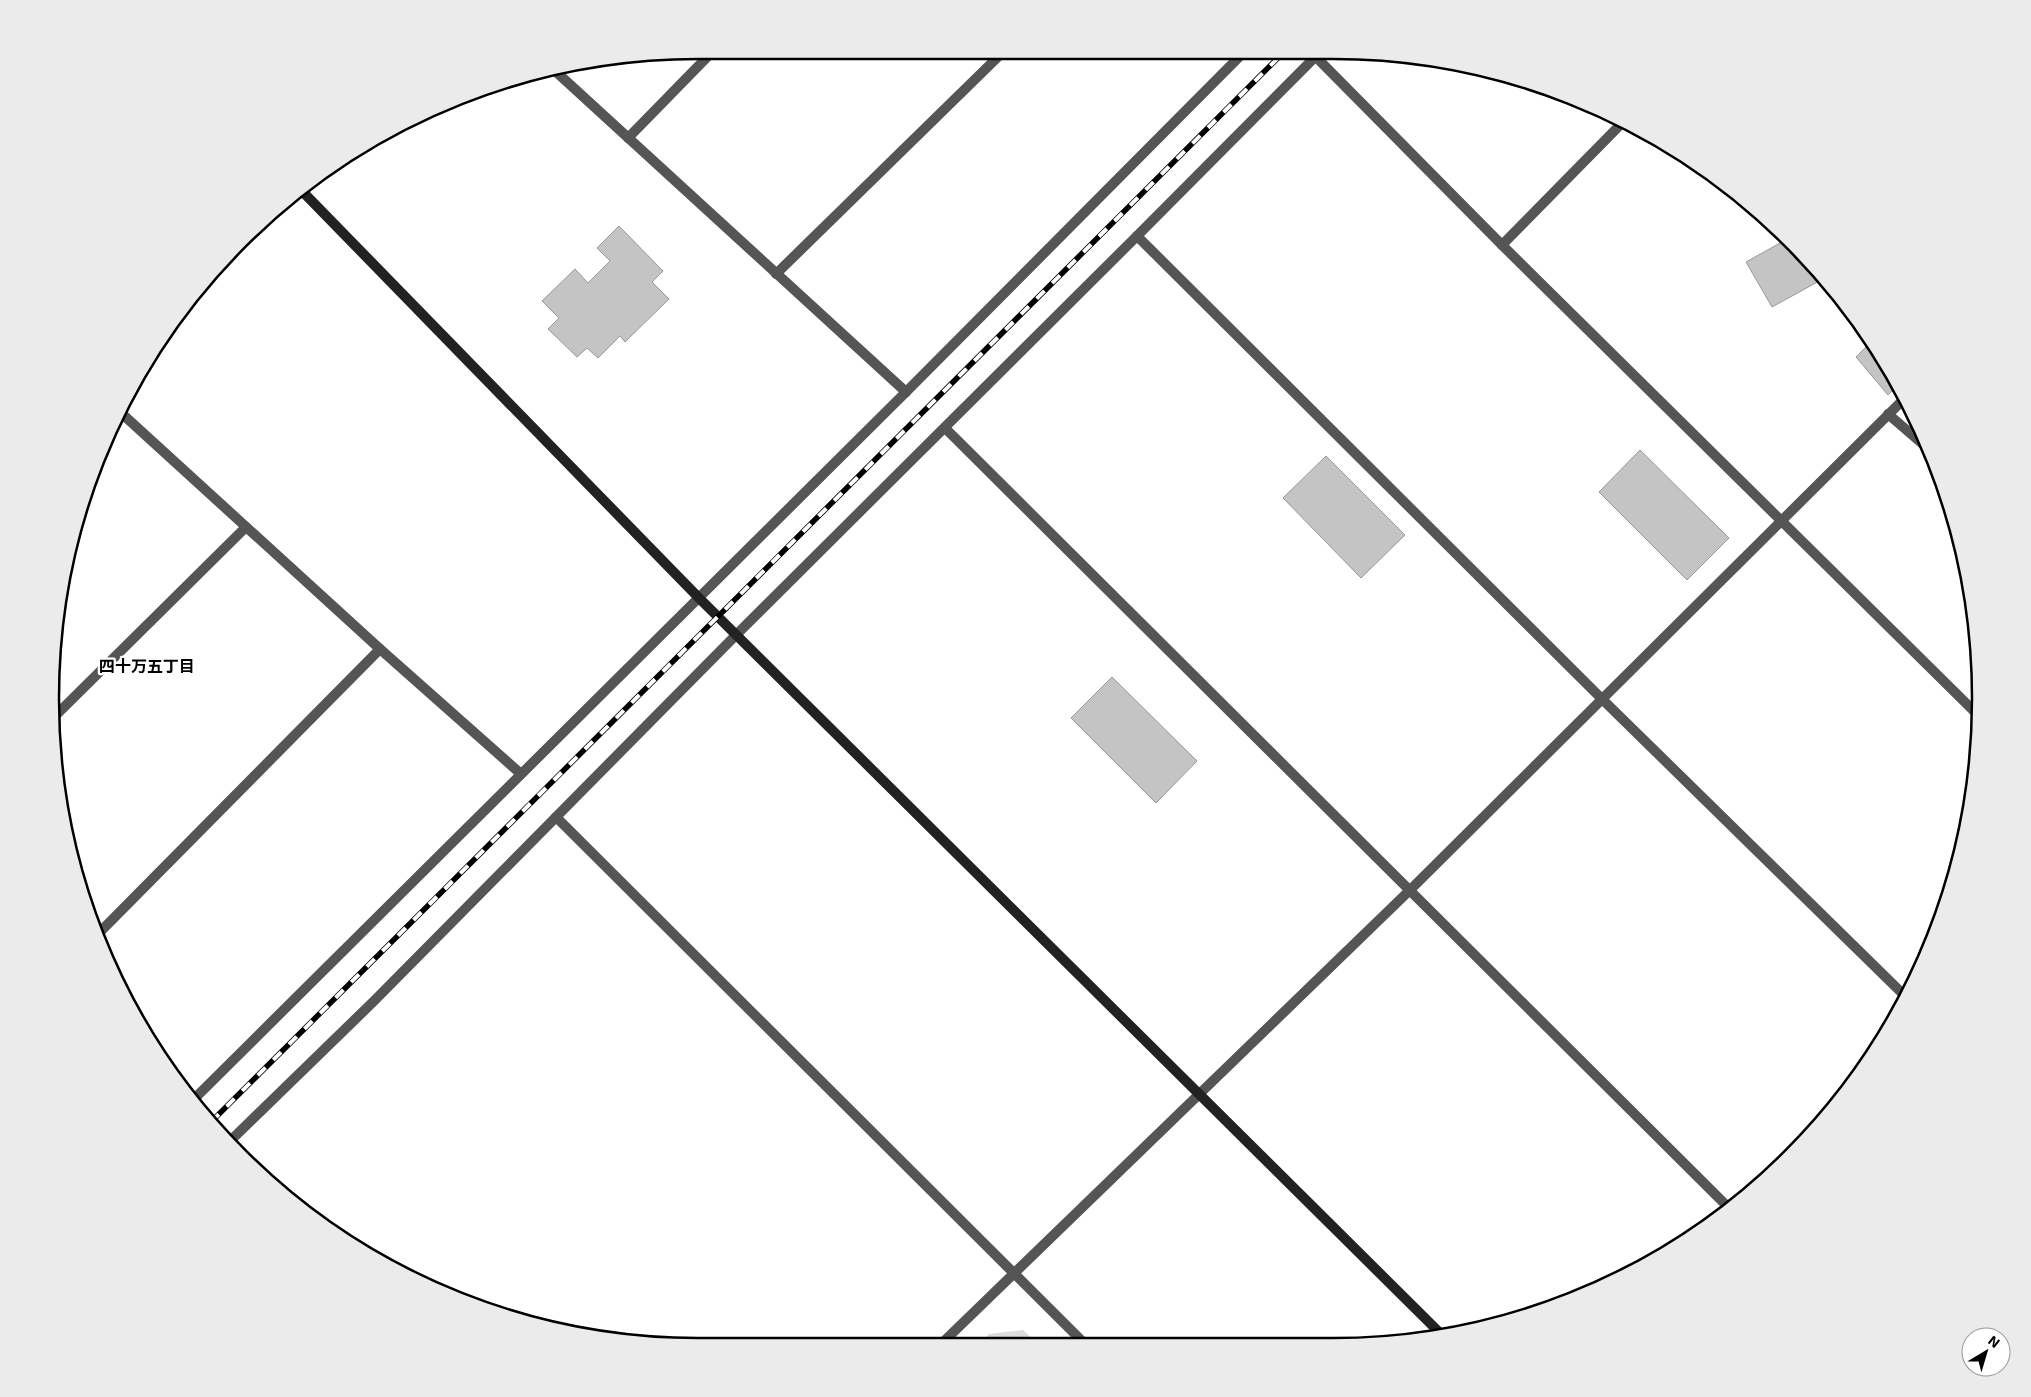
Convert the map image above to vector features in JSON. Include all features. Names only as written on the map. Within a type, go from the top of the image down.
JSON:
[{"type":"street","points":[[628,138],[705,59]]},
{"type":"street","points":[[776,274],[995,59]]},
{"type":"street","points":[[197,1096],[906,392],[1237,59]]},
{"type":"street","points":[[234,1137],[374,1001],[736,635],[1138,236],[1313,59]]},
{"type":"street","points":[[1325,59],[1502,245],[1972,709]]},
{"type":"street","points":[[559,75],[906,392]]},
{"type":"street","points":[[1502,245],[1618,127]]},
{"type":"street","points":[[305,194],[699,598],[1436,1330]]},
{"type":"street","points":[[1138,236],[1602,700],[1901,992]]},
{"type":"street","points":[[947,1338],[1410,890],[1899,403]]},
{"type":"street","points":[[1888,414],[1917,439]]},
{"type":"street","points":[[125,416],[380,649],[521,774]]},
{"type":"street","points":[[945,428],[1725,1204]]},
{"type":"street","points":[[59,712],[246,527]]},
{"type":"street","points":[[102,930],[380,649]]},
{"type":"street","points":[[556,817],[1079,1338]]},
{"type":"shaded area","points":[[1023,1330],[1031,1338],[985,1338],[989,1334]]},
{"type":"building","points":[[619,226],[663,271],[652,282],[669,299],[625,342],[620,336],[598,358],[587,348],[577,357],[548,329],[559,318],[542,301],[575,269],[588,283],[610,261],[597,248]]},
{"type":"building","points":[[1781,242],[1817,282],[1772,307],[1746,262]]},
{"type":"building","points":[[1866,347],[1893,390],[1888,395],[1856,357]]},
{"type":"building","points":[[1640,450],[1729,538],[1687,580],[1599,492]]},
{"type":"building","points":[[1326,456],[1405,535],[1361,578],[1283,498]]},
{"type":"building","points":[[1112,677],[1197,761],[1156,803],[1071,718]]},
{"type":"railway","points":[[216,1117],[1277,59]]},
{"type":"district","name":"四十万五丁目","points":[[147,665]]}]
